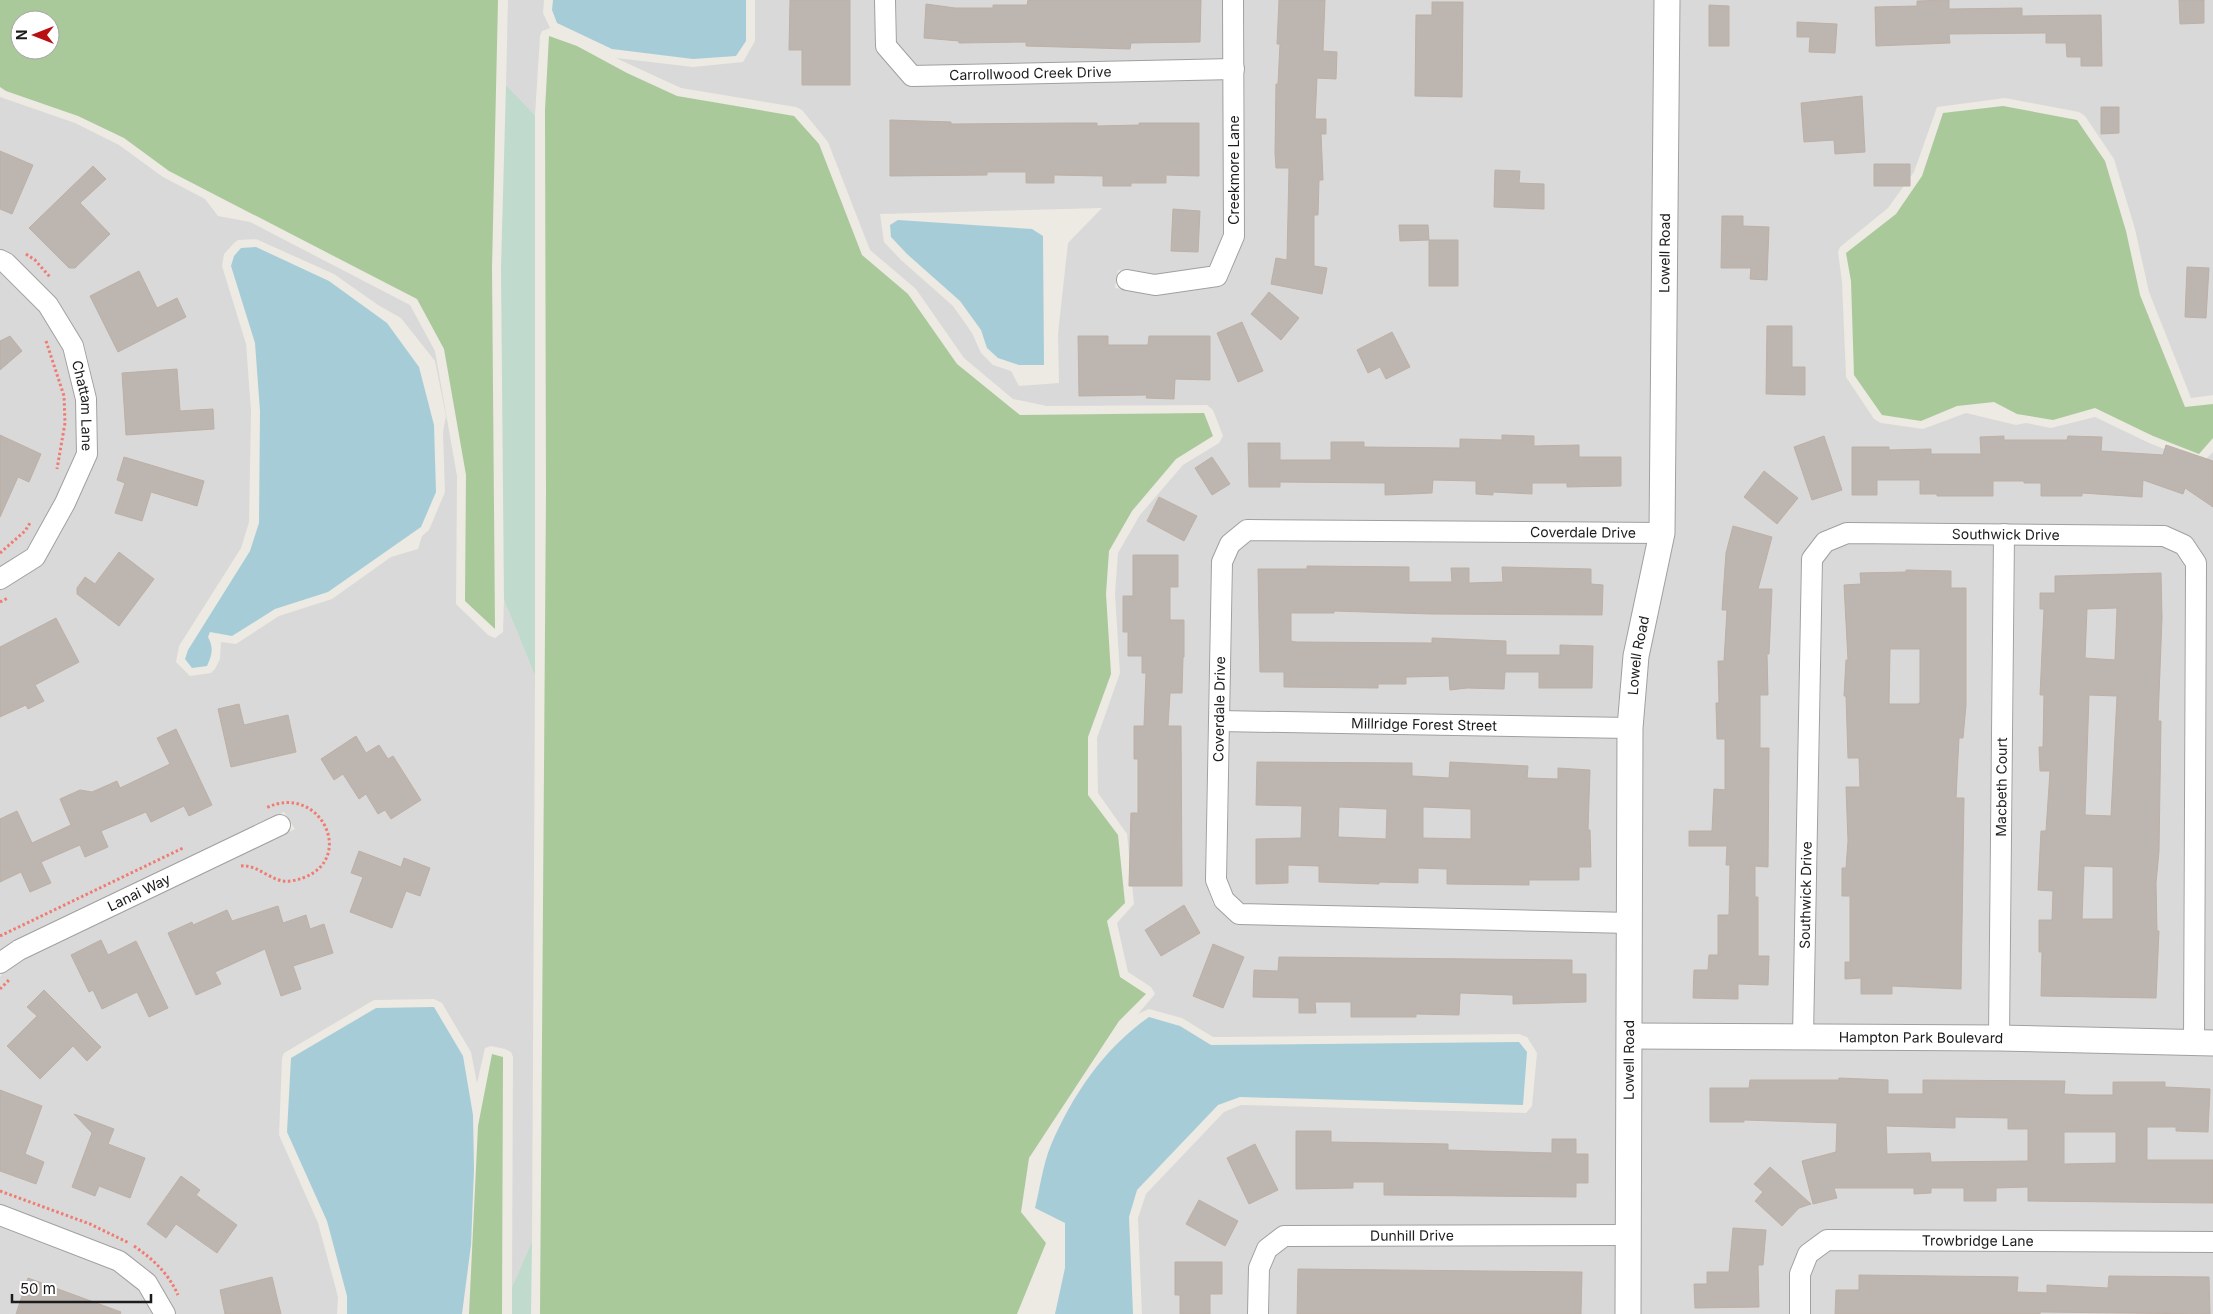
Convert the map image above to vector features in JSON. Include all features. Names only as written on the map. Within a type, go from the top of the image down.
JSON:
[{"type":"street","name":"Carrollwood Creek Drive","points":[[886,0],[886,46],[912,76],[1234,69]]},
{"type":"street","name":"Creekmore Lane","points":[[1127,280],[1155,284],[1218,276],[1234,236],[1233,0]]},
{"type":"street","name":"Lowell Road","points":[[1628,1314],[1630,728],[1636,656],[1662,533],[1667,0]]},
{"type":"street","name":"Chattam Lane","points":[[0,260],[6,263],[48,304],[74,346],[86,399],[87,445],[87,454],[64,503],[35,557],[0,579]]},
{"type":"street","name":"Coverdale Drive","points":[[1630,924],[1239,914],[1224,900],[1216,880],[1222,562],[1230,544],[1247,530],[1662,533]]},
{"type":"street","name":"Southwick Drive","points":[[1803,1037],[1812,559],[1826,542],[1847,533],[2164,536],[2184,545],[2196,562],[2203,1043]]},
{"type":"street","name":"Macbeth Court","points":[[1999,1038],[2004,534]]},
{"type":"street","name":"Millridge Forest Street","points":[[1219,721],[1630,728]]},
{"type":"street","name":"Lanai Way","points":[[0,963],[19,950],[280,825]]},
{"type":"street","name":"Hampton Park Boulevard","points":[[1630,1036],[1999,1038],[2203,1043]]},
{"type":"street","points":[[0,1215],[118,1261],[147,1283],[165,1314]]},
{"type":"street","name":"Dunhill Drive","points":[[1258,1314],[1259,1268],[1267,1249],[1284,1236],[1629,1236]]},
{"type":"street","name":"Trowbridge Lane","points":[[1800,1314],[1800,1274],[1808,1254],[1827,1240],[2213,1242]]},
{"type":"path","points":[[41,332],[46,341],[64,396],[64,422],[56,472]]},
{"type":"path","points":[[0,553],[25,531],[35,515]]},
{"type":"shaded area","points":[[508,0],[544,0],[543,13],[550,28],[542,31],[540,36],[535,115],[506,85]]},
{"type":"shaded area","points":[[755,0],[875,0],[876,46],[878,52],[903,82],[912,85],[1223,79],[1223,234],[1209,267],[1155,275],[1118,270],[1115,288],[1157,294],[1219,285],[1228,279],[1245,236],[1244,0],[1656,0],[1651,523],[1247,520],[1239,523],[1223,537],[1211,562],[1205,880],[1213,904],[1232,920],[1239,923],[1619,933],[1618,1226],[1260,1242],[1248,1268],[1248,1314],[1142,1314],[1138,1218],[1146,1194],[1224,1112],[1241,1105],[1526,1113],[1532,1106],[1537,1053],[1527,1037],[1519,1034],[1213,1037],[1182,1018],[1149,1009],[1138,1014],[1155,994],[1151,987],[1128,972],[1117,923],[1134,904],[1127,834],[1098,793],[1097,738],[1120,673],[1115,594],[1118,553],[1140,515],[1183,465],[1219,443],[1223,436],[1213,410],[1207,405],[1047,406],[1013,399],[964,358],[916,289],[870,250],[828,142],[802,110],[796,107],[681,88],[616,58],[693,67],[743,62],[755,41]],"holes":[[[1102,208],[1068,243],[1058,334],[1059,383],[1019,386],[1011,371],[993,365],[981,353],[972,333],[953,306],[901,260],[884,242],[880,214]]]},
{"type":"shaded area","points":[[896,0],[1222,0],[1223,59],[917,66],[897,43]]},
{"type":"shaded area","points":[[1677,0],[2213,0],[2213,395],[2191,398],[2149,292],[2135,229],[2114,159],[2085,116],[2079,112],[2005,98],[1937,107],[1914,172],[1888,208],[1840,247],[1838,252],[1842,282],[1846,377],[1874,419],[1881,423],[1923,429],[1966,413],[2016,425],[2026,423],[2051,428],[2095,417],[2149,443],[2195,461],[2206,459],[2213,452],[2213,1033],[2205,1033],[2207,563],[2193,540],[2189,537],[1847,523],[1817,536],[1801,559],[1793,1027],[1641,1027],[1641,728],[1647,657],[1673,542]]},
{"type":"shaded area","points":[[0,97],[75,123],[119,145],[163,177],[205,199],[218,216],[250,222],[410,305],[435,351],[457,476],[456,604],[488,635],[495,638],[503,632],[504,600],[535,676],[532,1241],[512,1287],[513,1057],[511,1052],[505,1049],[491,1046],[485,1048],[477,1083],[471,1052],[442,1003],[434,999],[374,1000],[284,1053],[282,1058],[279,1135],[318,1223],[338,1297],[337,1314],[176,1314],[156,1278],[123,1252],[0,1205],[0,977],[3,973],[25,957],[295,829],[284,812],[14,941],[0,951],[0,590],[44,561],[74,508],[98,454],[97,399],[84,344],[58,300],[14,256],[0,249]],"holes":[[[256,239],[334,274],[378,305],[401,318],[435,361],[446,416],[443,432],[445,492],[429,530],[422,536],[418,549],[391,557],[332,599],[279,616],[236,644],[221,642],[220,659],[215,669],[211,673],[190,676],[176,662],[179,646],[241,548],[249,522],[251,411],[246,344],[222,266],[224,254],[238,240]]]},
{"type":"shaded area","points":[[0,271],[39,310],[63,350],[76,400],[76,452],[55,500],[26,550],[0,567]]},
{"type":"shaded area","points":[[1251,540],[1649,542],[1620,718],[1230,712],[1233,564],[1239,549]]},
{"type":"shaded area","points":[[1850,542],[1993,544],[1988,1029],[1814,1027],[1823,562],[1833,549]]},
{"type":"shaded area","points":[[2015,544],[2161,546],[2176,553],[2185,565],[2183,1033],[2010,1029]]},
{"type":"shaded area","points":[[1230,731],[1619,737],[1619,914],[1244,904],[1233,895],[1227,879]]},
{"type":"shaded area","points":[[1641,1046],[2213,1053],[2213,1233],[1820,1233],[1798,1251],[1789,1274],[1789,1314],[1639,1314]]},
{"type":"shaded area","points":[[0,1226],[113,1269],[138,1289],[153,1314],[0,1314]]},
{"type":"shaded area","points":[[1618,1245],[1617,1314],[1269,1314],[1270,1270],[1276,1255],[1288,1246]]},
{"type":"shaded area","points":[[1831,1250],[2213,1252],[2213,1314],[1810,1314],[1811,1276],[1817,1260]]},
{"type":"green space","points":[[0,0],[498,0],[492,268],[495,629],[465,601],[466,475],[444,349],[417,299],[169,171],[124,138],[78,116],[6,91],[0,87]]},
{"type":"green space","points":[[549,36],[577,46],[627,73],[677,96],[794,116],[819,144],[862,255],[908,294],[957,364],[1020,415],[1204,413],[1213,436],[1176,459],[1132,511],[1109,551],[1106,594],[1111,674],[1088,737],[1088,795],[1118,835],[1125,903],[1107,921],[1120,977],[1146,994],[1119,1021],[1029,1158],[1021,1212],[1046,1243],[1017,1314],[540,1314],[546,494],[545,110]]},
{"type":"green space","points":[[506,85],[535,115],[535,676],[504,600],[501,268]]},
{"type":"green space","points":[[2003,106],[2077,120],[2105,161],[2126,231],[2140,295],[2185,407],[2213,404],[2213,438],[2199,454],[2153,436],[2095,408],[2053,420],[2017,414],[1994,402],[1957,406],[1921,421],[1882,415],[1854,375],[1851,281],[1846,253],[1896,214],[1922,176],[1943,113]]},
{"type":"green space","points":[[492,1054],[503,1057],[502,1314],[469,1314],[478,1126]]},
{"type":"green space","points":[[532,1241],[531,1314],[512,1314],[512,1287]]},
{"type":"water","points":[[553,0],[746,0],[746,41],[736,56],[693,59],[612,49],[557,23],[552,10]]},
{"type":"water","points":[[898,220],[1032,229],[1043,236],[1044,365],[1019,365],[998,358],[987,348],[981,330],[960,301],[907,254],[891,237],[890,225]]},
{"type":"water","points":[[256,247],[329,281],[387,323],[419,367],[434,425],[436,492],[421,527],[328,592],[275,609],[232,636],[210,632],[208,637],[212,651],[207,666],[192,668],[185,659],[188,650],[250,551],[259,523],[260,411],[255,343],[231,266],[234,256],[241,248]]},
{"type":"water","points":[[434,1007],[463,1056],[473,1115],[474,1169],[471,1245],[462,1314],[347,1314],[347,1296],[327,1221],[287,1132],[291,1058],[376,1008]]},
{"type":"water","points":[[1149,1017],[1180,1026],[1211,1045],[1519,1042],[1527,1052],[1523,1105],[1240,1097],[1218,1105],[1137,1190],[1129,1217],[1133,1314],[1055,1314],[1065,1268],[1065,1223],[1035,1208],[1048,1152],[1059,1127],[1091,1074],[1118,1043]]},
{"type":"building","points":[[790,0],[850,0],[850,85],[802,85],[802,50],[789,50]]},
{"type":"building","points":[[1028,0],[1201,0],[1200,42],[1131,43],[1130,49],[1026,46],[1026,42],[959,43],[959,41],[924,38],[926,4],[955,8],[993,8],[993,5],[1027,5]]},
{"type":"building","points":[[1279,0],[1325,0],[1323,51],[1337,52],[1336,79],[1317,78],[1315,119],[1326,119],[1326,134],[1321,134],[1323,180],[1319,180],[1318,215],[1314,215],[1314,266],[1327,268],[1322,294],[1271,284],[1276,258],[1287,260],[1289,168],[1276,168],[1275,153],[1276,84],[1278,84],[1280,44],[1277,44]]},
{"type":"building","points":[[1949,0],[1949,9],[2022,8],[2022,16],[2101,15],[2102,66],[2081,66],[2081,57],[2067,57],[2066,43],[2046,43],[2046,33],[1949,34],[1950,43],[1876,46],[1875,7],[1917,6],[1917,1]]},
{"type":"building","points":[[2179,0],[2204,0],[2204,23],[2180,24]]},
{"type":"building","points":[[1432,2],[1463,2],[1462,97],[1415,96],[1416,15],[1432,15]]},
{"type":"building","points":[[1709,5],[1729,6],[1729,46],[1709,46]]},
{"type":"building","points":[[1797,22],[1837,24],[1835,53],[1809,52],[1810,37],[1797,37]]},
{"type":"building","points":[[1862,96],[1865,152],[1835,154],[1834,140],[1804,142],[1801,103]]},
{"type":"building","points":[[2101,107],[2119,107],[2119,133],[2101,134]]},
{"type":"building","points":[[890,120],[951,122],[951,124],[1097,123],[1097,126],[1139,125],[1139,123],[1199,123],[1199,176],[1166,175],[1166,183],[1131,183],[1131,186],[1103,186],[1103,176],[1054,175],[1054,183],[1026,183],[1026,172],[987,172],[987,175],[890,176]]},
{"type":"building","points":[[0,151],[33,165],[12,214],[0,209]]},
{"type":"building","points":[[1874,164],[1910,164],[1910,186],[1874,186]]},
{"type":"building","points":[[93,166],[106,179],[80,203],[110,234],[75,268],[69,268],[29,228]]},
{"type":"building","points":[[1495,170],[1520,171],[1519,183],[1544,184],[1544,209],[1494,207]]},
{"type":"building","points":[[1173,209],[1200,211],[1198,252],[1171,251]]},
{"type":"building","points":[[1722,216],[1743,216],[1743,226],[1769,227],[1767,280],[1750,279],[1751,268],[1721,268]]},
{"type":"building","points":[[1399,225],[1428,225],[1429,240],[1400,241]]},
{"type":"building","points":[[1429,240],[1458,240],[1458,286],[1429,286]]},
{"type":"building","points":[[2187,267],[2209,268],[2206,318],[2185,317]]},
{"type":"building","points":[[139,271],[157,308],[177,298],[186,317],[118,352],[90,296]]},
{"type":"building","points":[[1269,292],[1299,318],[1281,340],[1251,314]]},
{"type":"building","points":[[1242,322],[1263,371],[1238,382],[1217,333]]},
{"type":"building","points":[[1767,326],[1792,326],[1792,367],[1805,367],[1805,395],[1766,394]]},
{"type":"building","points":[[1392,332],[1410,367],[1386,379],[1380,367],[1368,373],[1357,350]]},
{"type":"building","points":[[10,336],[22,351],[0,370],[0,341]]},
{"type":"building","points":[[1078,336],[1108,336],[1108,345],[1148,345],[1149,336],[1210,336],[1210,380],[1175,379],[1174,399],[1146,398],[1147,395],[1079,396]]},
{"type":"building","points":[[177,369],[180,411],[213,409],[214,429],[126,435],[122,373]]},
{"type":"building","points":[[0,435],[41,454],[29,482],[18,477],[0,517]]},
{"type":"building","points":[[1502,435],[1534,436],[1534,446],[1579,445],[1579,457],[1621,457],[1621,486],[1567,487],[1567,483],[1532,483],[1532,494],[1493,492],[1493,495],[1476,494],[1476,481],[1433,480],[1432,493],[1385,495],[1385,483],[1280,482],[1280,487],[1249,487],[1248,443],[1280,443],[1280,460],[1331,460],[1331,442],[1364,442],[1364,447],[1460,448],[1460,439],[1502,440]]},
{"type":"building","points":[[1824,436],[1842,490],[1812,500],[1794,447]]},
{"type":"building","points":[[2004,436],[2004,440],[2067,440],[2068,436],[2102,437],[2101,451],[2163,455],[2166,445],[2213,461],[2213,507],[2185,488],[2183,494],[2143,480],[2142,497],[2082,493],[2082,496],[2041,496],[2041,483],[2024,483],[2024,481],[1993,481],[1993,496],[1937,496],[1937,494],[1920,494],[1920,480],[1877,480],[1877,495],[1852,495],[1852,447],[1889,447],[1889,450],[1931,449],[1931,454],[1981,454],[1980,437]]},
{"type":"building","points":[[124,457],[204,481],[197,506],[151,492],[142,521],[115,513],[125,483],[117,480]]},
{"type":"building","points":[[1212,457],[1230,484],[1212,495],[1195,468]]},
{"type":"building","points":[[1764,471],[1798,498],[1777,524],[1744,497]]},
{"type":"building","points":[[1159,497],[1197,516],[1184,541],[1147,521]]},
{"type":"building","points":[[1733,526],[1772,537],[1758,589],[1772,589],[1769,654],[1767,654],[1768,695],[1760,695],[1760,748],[1769,748],[1768,867],[1755,866],[1755,897],[1758,897],[1758,956],[1769,956],[1768,985],[1738,984],[1738,999],[1693,998],[1694,970],[1708,970],[1709,955],[1718,955],[1718,915],[1729,915],[1730,865],[1726,865],[1727,846],[1689,846],[1689,831],[1712,831],[1714,789],[1725,790],[1725,739],[1717,739],[1716,703],[1719,703],[1718,661],[1724,661],[1727,610],[1722,610],[1726,553]]},
{"type":"building","points":[[119,552],[154,579],[119,626],[77,594],[77,588],[85,577],[95,584]]},
{"type":"building","points":[[1133,555],[1178,555],[1178,587],[1170,587],[1170,620],[1184,620],[1182,693],[1170,693],[1168,726],[1181,726],[1182,886],[1129,886],[1131,813],[1138,813],[1138,759],[1134,759],[1134,726],[1144,726],[1146,673],[1142,673],[1142,656],[1128,656],[1128,632],[1123,632],[1123,596],[1133,596]]},
{"type":"building","points":[[1307,566],[1409,567],[1409,582],[1452,582],[1451,568],[1469,568],[1469,583],[1503,582],[1502,567],[1591,569],[1591,584],[1603,585],[1602,615],[1431,614],[1334,611],[1334,613],[1291,613],[1291,641],[1432,643],[1432,638],[1506,641],[1506,655],[1560,655],[1560,645],[1593,646],[1592,688],[1539,688],[1539,672],[1505,672],[1504,689],[1467,688],[1450,690],[1449,676],[1406,677],[1406,684],[1378,684],[1378,688],[1284,687],[1284,672],[1260,672],[1258,569],[1307,569]]},
{"type":"building","points":[[1906,570],[1951,571],[1951,588],[1966,588],[1966,705],[1963,738],[1959,738],[1956,798],[1964,798],[1961,989],[1892,986],[1892,994],[1861,994],[1861,978],[1845,979],[1845,962],[1850,962],[1850,896],[1842,896],[1842,868],[1846,868],[1848,841],[1846,787],[1860,787],[1859,758],[1848,758],[1846,696],[1844,696],[1846,660],[1848,660],[1844,585],[1861,584],[1860,573],[1906,572]],"holes":[[[1890,649],[1920,649],[1920,702],[1918,704],[1889,704]]]},
{"type":"building","points":[[2161,573],[2162,618],[2158,721],[2161,721],[2159,851],[2156,883],[2157,931],[2159,931],[2156,998],[2041,996],[2042,952],[2039,952],[2039,920],[2052,920],[2053,891],[2038,890],[2041,831],[2046,831],[2050,771],[2040,771],[2039,747],[2043,747],[2044,695],[2040,695],[2044,609],[2040,609],[2040,593],[2055,593],[2055,576]],"holes":[[[2117,608],[2115,660],[2085,658],[2087,609]],[[2089,695],[2117,696],[2111,816],[2085,815]],[[2084,866],[2113,867],[2113,919],[2082,919]]]},
{"type":"building","points":[[56,618],[79,662],[35,685],[44,701],[28,709],[26,705],[0,717],[0,647]]},
{"type":"building","points":[[239,704],[244,725],[288,715],[296,752],[231,767],[218,709]]},
{"type":"building","points":[[176,729],[212,805],[189,816],[184,806],[151,822],[146,812],[101,831],[108,847],[85,857],[80,845],[41,862],[51,883],[30,892],[21,872],[0,882],[0,819],[17,811],[32,843],[71,825],[60,799],[80,790],[92,792],[117,781],[120,788],[170,764],[157,738]]},
{"type":"building","points":[[356,736],[366,753],[379,745],[388,759],[393,756],[421,800],[391,819],[385,810],[378,814],[366,794],[359,799],[343,774],[334,780],[321,759]]},
{"type":"building","points":[[1257,762],[1412,763],[1412,776],[1449,778],[1450,762],[1528,766],[1527,778],[1558,779],[1558,768],[1590,770],[1588,830],[1590,830],[1591,867],[1579,867],[1579,880],[1529,880],[1529,885],[1447,884],[1447,869],[1418,868],[1418,883],[1319,882],[1319,866],[1288,865],[1288,883],[1256,884],[1256,839],[1301,838],[1302,806],[1256,805]],"holes":[[[1339,807],[1387,809],[1386,839],[1338,837]],[[1423,807],[1471,809],[1471,839],[1423,838]]]},
{"type":"building","points":[[359,851],[401,867],[404,858],[430,868],[420,896],[406,891],[392,928],[350,912],[363,877],[351,873]]},
{"type":"building","points":[[1184,905],[1200,933],[1161,956],[1145,930]]},
{"type":"building","points":[[278,906],[283,923],[306,915],[310,929],[324,924],[333,953],[293,966],[301,989],[281,996],[265,949],[215,972],[221,984],[196,995],[168,933],[192,922],[193,925],[227,910],[232,921]]},
{"type":"building","points":[[101,940],[108,955],[136,941],[168,1008],[149,1017],[137,992],[102,1009],[93,990],[89,992],[71,955]]},
{"type":"building","points":[[1213,944],[1244,957],[1223,1008],[1193,996]]},
{"type":"building","points":[[1279,957],[1572,960],[1572,974],[1586,974],[1586,1002],[1513,1004],[1513,995],[1460,993],[1459,1015],[1416,1014],[1416,1017],[1351,1017],[1351,1002],[1315,1002],[1316,1013],[1299,1013],[1299,998],[1253,997],[1254,970],[1278,971]]},
{"type":"building","points":[[44,990],[101,1047],[87,1061],[73,1046],[40,1079],[7,1046],[37,1016],[27,1007]]},
{"type":"building","points":[[1839,1078],[1888,1080],[1888,1094],[1923,1094],[1923,1080],[2065,1081],[2064,1094],[2082,1095],[2113,1095],[2113,1082],[2165,1082],[2165,1087],[2210,1089],[2208,1132],[2176,1131],[2176,1127],[2147,1127],[2147,1160],[2213,1160],[2213,1203],[2028,1201],[2028,1187],[1996,1188],[1996,1201],[1964,1201],[1964,1188],[1931,1188],[1931,1193],[1914,1194],[1914,1188],[1834,1188],[1837,1198],[1813,1204],[1802,1161],[1836,1152],[1837,1123],[1744,1120],[1744,1122],[1710,1122],[1710,1088],[1749,1088],[1750,1080],[1839,1080]],"holes":[[[1955,1117],[2008,1118],[2008,1129],[2028,1129],[2028,1161],[1931,1162],[1930,1153],[1887,1154],[1886,1126],[1955,1128]],[[2064,1132],[2116,1132],[2116,1163],[2064,1164]]]},
{"type":"building","points":[[0,1090],[42,1106],[25,1154],[44,1162],[36,1184],[0,1171]]},
{"type":"building","points":[[74,1114],[114,1129],[108,1144],[145,1158],[130,1198],[99,1186],[95,1196],[72,1187],[92,1133]]},
{"type":"building","points":[[1296,1131],[1331,1131],[1331,1142],[1448,1144],[1448,1150],[1552,1153],[1552,1139],[1576,1139],[1576,1154],[1588,1154],[1588,1183],[1576,1183],[1576,1197],[1384,1195],[1384,1182],[1353,1182],[1353,1188],[1296,1189]]},
{"type":"building","points":[[1255,1144],[1278,1190],[1249,1204],[1227,1158]]},
{"type":"building","points":[[1770,1167],[1811,1204],[1799,1208],[1782,1226],[1755,1201],[1763,1192],[1754,1184]]},
{"type":"building","points":[[181,1176],[200,1190],[196,1195],[237,1225],[217,1253],[176,1224],[166,1238],[147,1224]]},
{"type":"building","points":[[1199,1200],[1238,1221],[1225,1246],[1186,1224]]},
{"type":"building","points":[[1733,1228],[1766,1230],[1763,1265],[1758,1265],[1759,1307],[1695,1308],[1694,1284],[1707,1284],[1707,1272],[1729,1272]]},
{"type":"building","points":[[1175,1262],[1222,1262],[1222,1294],[1210,1294],[1210,1314],[1180,1314],[1180,1295],[1175,1295]]},
{"type":"building","points":[[1298,1269],[1582,1272],[1581,1314],[1297,1314]]},
{"type":"building","points":[[1859,1275],[2018,1277],[2017,1292],[2047,1293],[2047,1285],[2108,1288],[2109,1276],[2209,1277],[2210,1314],[2040,1312],[2040,1314],[1835,1314],[1836,1290],[1859,1290]]},
{"type":"building","points":[[272,1277],[281,1314],[225,1314],[220,1290]]},
{"type":"building","points":[[28,1278],[121,1312],[120,1314],[16,1314]]}]
